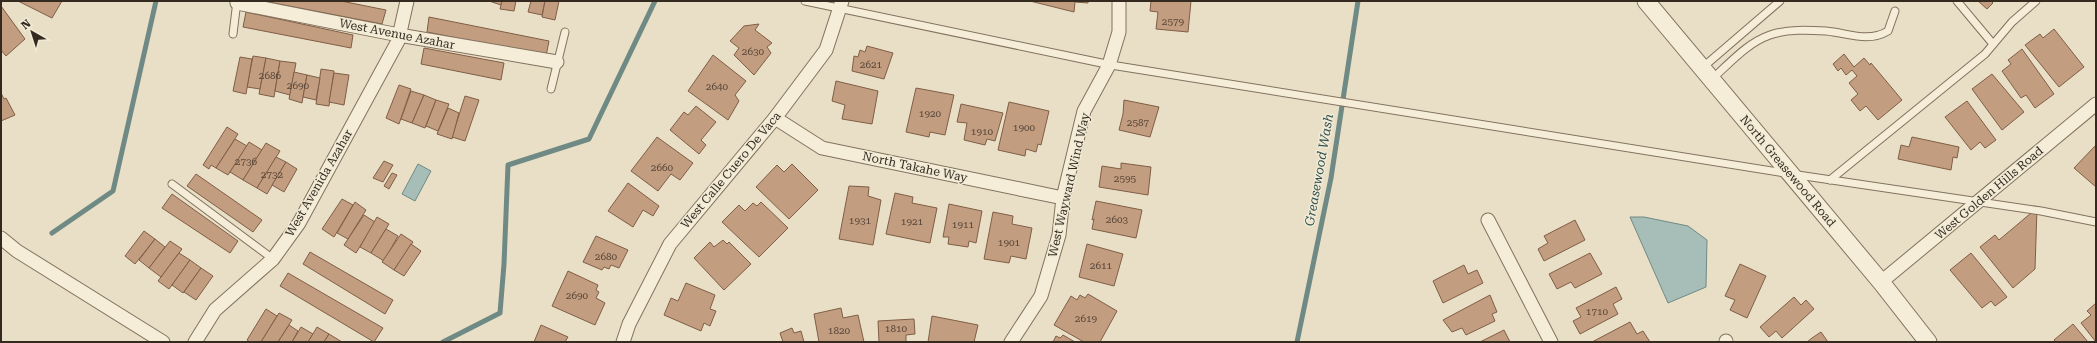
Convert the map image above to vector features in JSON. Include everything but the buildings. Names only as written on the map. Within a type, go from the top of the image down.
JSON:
[{"type":"street","name":"West Avenida Azahar","points":[[195,342],[215,310],[273,259],[299,223],[398,41],[406,1]]},
{"type":"street","name":"West Wayward Wind Way","points":[[1011,342],[1041,296],[1060,235],[1063,198],[1084,112],[1109,65],[1119,32],[1119,1]]},
{"type":"street","name":"North Greasewood Road","points":[[1646,1],[1881,282],[1928,342]]},
{"type":"street","name":"West Avenue Azahar","points":[[237,2],[399,35],[557,62]]},
{"type":"street","name":"West Calle Cuero De Vaca","points":[[623,342],[629,324],[670,244],[775,118],[826,50],[841,4]]},
{"type":"street","name":"West Golden Hills Road","points":[[1881,282],[2096,104]]},
{"type":"street","name":"North Takahe Way","points":[[775,118],[822,148],[1063,198]]},
{"type":"street","points":[[1488,220],[1551,342]]},
{"type":"street","points":[[1,238],[17,251],[163,342]]},
{"type":"lane","points":[[805,1],[841,4],[1109,65],[1791,174],[1978,202],[2096,222]]},
{"type":"lane","points":[[1707,73],[1780,1]]},
{"type":"lane","points":[[1957,1],[1993,44]]},
{"type":"lane","points":[[1830,180],[1985,54],[2012,22],[2036,1]]},
{"type":"lane","points":[[233,34],[237,2]]},
{"type":"lane","points":[[1707,73],[1755,42],[1772,35],[1795,31],[1826,31],[1870,38],[1880,36],[1888,31],[1895,11]]},
{"type":"lane","points":[[551,89],[565,32]]},
{"type":"lane","points":[[172,184],[273,259]]},
{"type":"water","points":[[418,164],[431,171],[415,201],[402,194]]},
{"type":"water","points":[[1630,217],[1644,217],[1688,226],[1707,240],[1706,287],[1668,303]]},
{"type":"waterway","points":[[52,233],[113,191],[156,1]]},
{"type":"waterway","points":[[443,342],[500,313],[504,264],[508,165],[589,139],[655,1]]},
{"type":"waterway","name":"Greasewood Wash","points":[[1297,342],[1331,178],[1358,1]]}]
